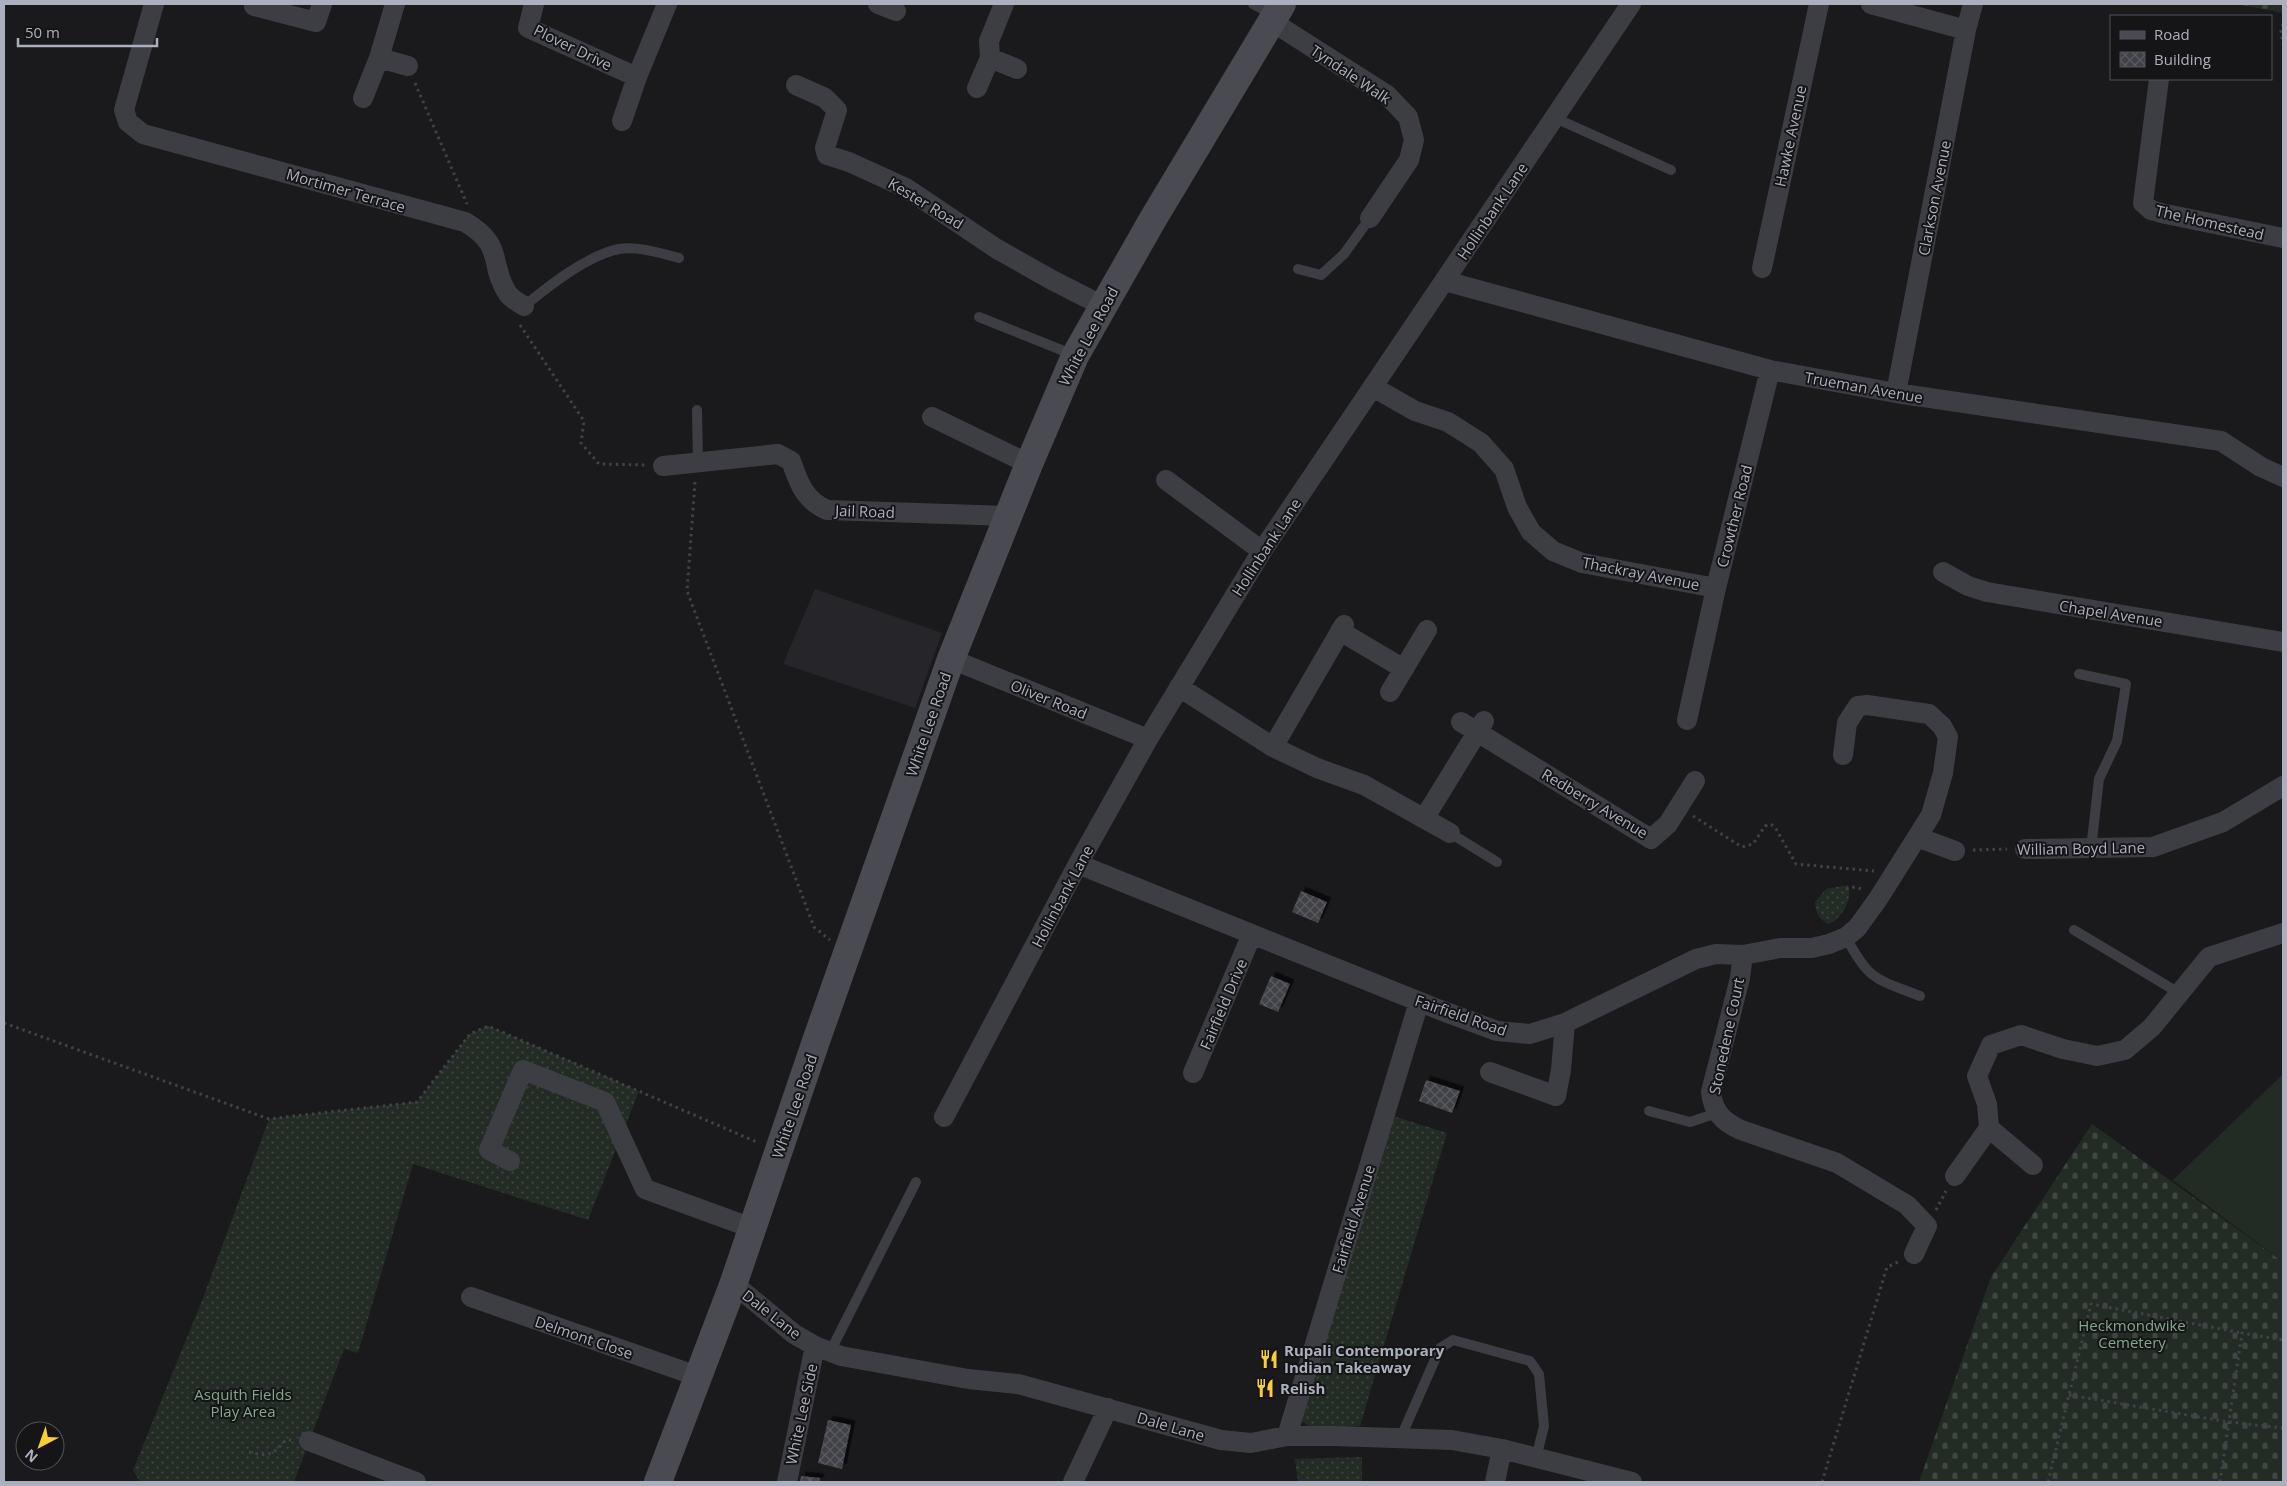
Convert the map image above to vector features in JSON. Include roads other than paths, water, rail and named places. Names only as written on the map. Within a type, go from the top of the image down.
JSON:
[{"type":"main road","name":"White Lee Road","points":[[658,1482],[697,1376],[734,1284],[951,659],[1029,464],[1075,356],[1270,11]]},
{"type":"street","name":"Mortimer Terrace","points":[[154,4],[124,110],[128,122],[144,134],[465,222],[478,230],[493,247],[509,294],[524,306]]},
{"type":"street","points":[[254,6],[316,22],[322,4]]},
{"type":"street","points":[[363,98],[379,58],[395,4]]},
{"type":"street","name":"Plover Drive","points":[[534,4],[528,28],[637,77]]},
{"type":"street","points":[[622,121],[637,77],[667,4]]},
{"type":"street","points":[[878,4],[896,11]]},
{"type":"street","points":[[977,88],[990,58],[989,41],[1004,4]]},
{"type":"street","name":"Hollinbank Lane","points":[[944,1117],[1078,864],[1148,739],[1262,550],[1632,4]]},
{"type":"street","name":"Hawke Avenue","points":[[1762,268],[1818,4]]},
{"type":"street","points":[[1871,4],[1966,30]]},
{"type":"street","name":"Clarkson Avenue","points":[[1896,393],[1966,30],[1973,4]]},
{"type":"street","name":"Tyndale Walk","points":[[1270,11],[1387,95],[1408,117],[1414,140],[1409,160],[1370,218]]},
{"type":"street","points":[[379,58],[408,66]]},
{"type":"street","points":[[990,58],[1017,69]]},
{"type":"street","name":"The Homestead","points":[[2159,80],[2143,203],[2151,210],[2161,213],[2283,238]]},
{"type":"street","name":"Kester Road","points":[[796,85],[825,98],[837,110],[825,148],[828,155],[849,162],[906,188],[997,249],[1103,306]]},
{"type":"street","name":"Trueman Avenue","points":[[1445,281],[1770,370],[1896,393],[2220,441],[2261,467],[2283,477]]},
{"type":"street","name":"Crowther Road","points":[[1687,720],[1716,588],[1770,370]]},
{"type":"street","name":"Thackray Avenue","points":[[1373,387],[1415,411],[1448,422],[1481,443],[1504,469],[1518,507],[1531,532],[1553,551],[1582,564],[1716,588]]},
{"type":"street","points":[[932,417],[1029,464]]},
{"type":"street","name":"Jail Road","points":[[663,466],[697,470],[778,454],[788,457],[791,461],[800,487],[808,499],[827,510],[1008,516]]},
{"type":"street","points":[[1166,480],[1262,550]]},
{"type":"street","name":"Chapel Avenue","points":[[1942,572],[1968,586],[1987,592],[2283,642]]},
{"type":"street","points":[[1273,747],[1342,628],[1404,669]]},
{"type":"street","points":[[1390,692],[1427,630]]},
{"type":"street","name":"Oliver Road","points":[[951,659],[1148,739]]},
{"type":"street","points":[[1179,687],[1273,747],[1317,768],[1364,785],[1425,817],[1450,834]]},
{"type":"street","name":"Fairfield Road","points":[[1078,864],[1419,1002],[1497,1031],[1530,1034],[1565,1023],[1696,959],[1716,954],[1743,955],[1780,948],[1812,948],[1846,937],[1866,916],[1931,815],[1943,773],[1948,737],[1942,726],[1929,714],[1867,705],[1858,706],[1847,723],[1843,755]]},
{"type":"street","name":"Redberry Avenue","points":[[1425,817],[1474,725],[1651,839],[1668,824],[1695,781]]},
{"type":"street","name":"William Boyd Lane","points":[[2025,849],[2154,847],[2223,822],[2283,786]]},
{"type":"street","points":[[1917,837],[1955,851]]},
{"type":"street","points":[[1955,1176],[1989,1128],[1987,1104],[1977,1076],[1991,1045],[2021,1035],[2063,1049],[2097,1056],[2125,1050],[2152,1027],[2209,957],[2283,933]]},
{"type":"street","name":"Fairfield Drive","points":[[1193,1073],[1252,934]]},
{"type":"street","name":"Stonedene Court","points":[[1743,955],[1740,978],[1711,1092],[1712,1103],[1717,1113],[1728,1124],[1741,1130],[1837,1163],[1907,1205],[1927,1226],[1914,1254]]},
{"type":"street","name":"Fairfield Avenue","points":[[1287,1436],[1419,1002]]},
{"type":"street","points":[[1490,1072],[1556,1096],[1561,1070],[1565,1023]]},
{"type":"street","points":[[510,1161],[489,1150],[523,1070],[605,1102],[645,1189],[752,1228]]},
{"type":"street","points":[[1989,1128],[2033,1165]]},
{"type":"street","name":"Dale Lane","points":[[734,1284],[794,1334],[841,1356],[968,1379],[1018,1384],[1220,1440],[1252,1443],[1287,1436],[1401,1437],[1452,1440],[1502,1449],[1632,1482]]},
{"type":"street","name":"Delmont Close","points":[[472,1297],[697,1376]]},
{"type":"street","name":"White Lee Side","points":[[787,1482],[823,1349]]},
{"type":"street","points":[[1073,1482],[1108,1408]]},
{"type":"street","points":[[309,1441],[416,1482]]},
{"type":"street","points":[[1495,1482],[1502,1449]]},
{"type":"lane","points":[[1555,118],[1672,170]]},
{"type":"lane","points":[[1298,269],[1321,275],[1344,254],[1370,218]]},
{"type":"lane","points":[[524,306],[565,274],[619,249],[636,249],[679,258]]},
{"type":"lane","points":[[979,317],[1075,356]]},
{"type":"lane","points":[[697,410],[697,470]]},
{"type":"lane","points":[[2079,674],[2126,684],[2118,741],[2099,779],[2091,849]]},
{"type":"lane","points":[[1450,834],[1497,862]]},
{"type":"lane","points":[[2074,930],[2179,993]]},
{"type":"lane","points":[[1846,937],[1860,964],[1867,972],[1875,978],[1920,996]]},
{"type":"lane","points":[[1649,1111],[1690,1122],[1717,1113]]},
{"type":"lane","points":[[823,1349],[916,1182]]},
{"type":"lane","points":[[1401,1437],[1440,1348],[1453,1340],[1530,1361],[1539,1374],[1544,1426],[1536,1458]]},
{"type":"place","name":"Rupali Contemporary Indian Takeaway","points":[[1269,1359]]},
{"type":"place","name":"Relish","points":[[1265,1388]]},
{"type":"park label","name":"Heckmondwike Cemetery","points":[[2132,1334]]},
{"type":"park label","name":"Asquith Fields Play Area","points":[[243,1402]]}]
